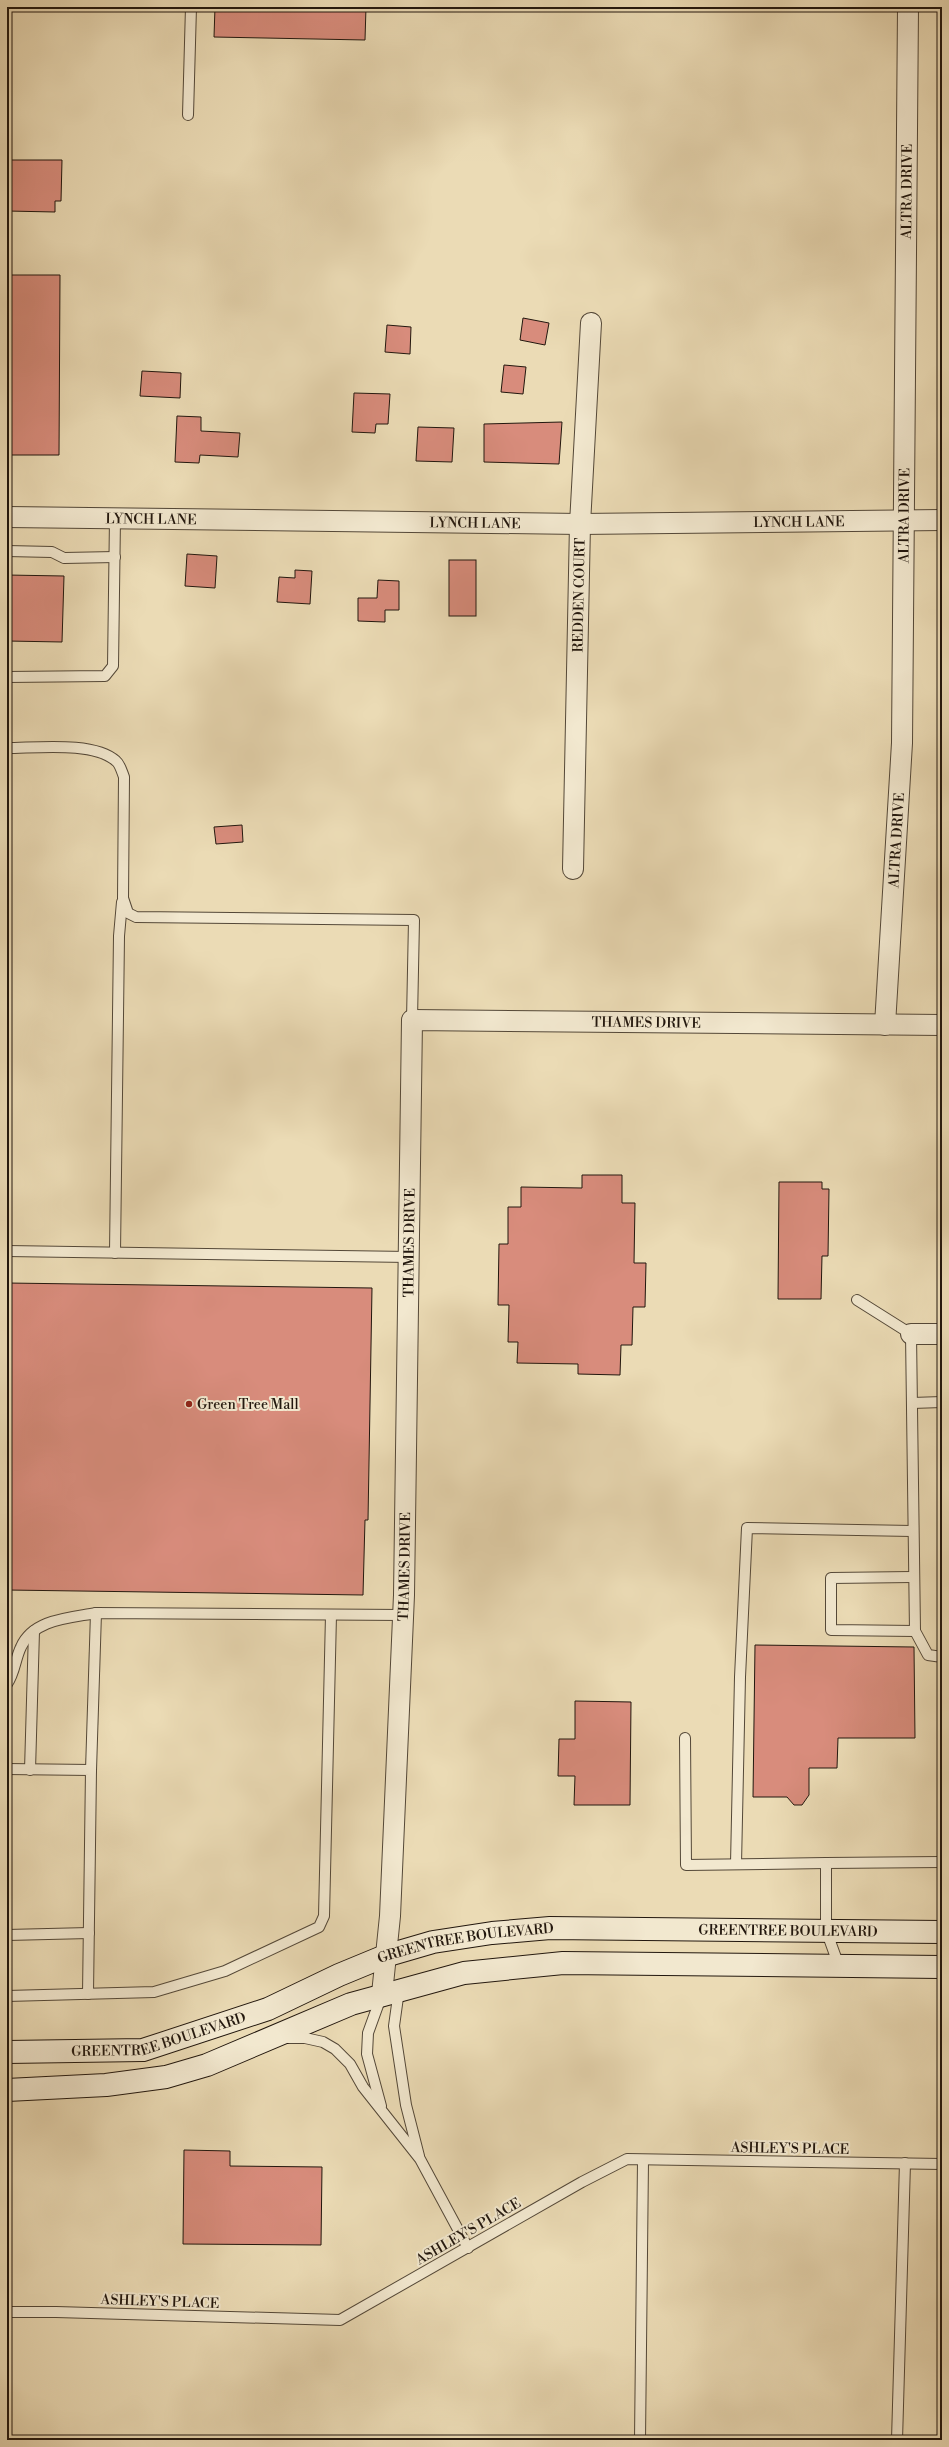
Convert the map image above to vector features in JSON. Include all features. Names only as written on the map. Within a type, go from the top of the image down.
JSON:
[{"type":"main road","name":"GREENTREE BOULEVARD","points":[[7,2052],[142,2050],[268,2009],[339,1975],[385,1956],[433,1942],[492,1933],[550,1928],[942,1932]]},
{"type":"main road","name":"GREENTREE BOULEVARD","points":[[7,2090],[106,2085],[166,2077],[207,2065],[351,2004],[464,1973],[563,1963],[942,1967]]},
{"type":"street","name":"ALTRA DRIVE","points":[[885,1025],[902,742],[908,7]]},
{"type":"street","name":"REDDEN COURT","points":[[573,869],[580,524],[591,323]]},
{"type":"street","name":"LYNCH LANE","points":[[7,517],[580,524],[942,520]]},
{"type":"street","name":"THAMES DRIVE","points":[[391,1992],[385,1956],[390,1916],[403,1615],[412,1020],[942,1025]]},
{"type":"street","points":[[911,1334],[942,1334]]},
{"type":"lane","points":[[188,115],[191,7]]},
{"type":"lane","points":[[7,676],[105,676],[114,666],[115,518]]},
{"type":"lane","points":[[7,551],[52,552],[64,558],[115,556]]},
{"type":"lane","points":[[7,748],[91,749],[105,753],[118,762],[124,777],[123,898],[119,936],[115,1253]]},
{"type":"lane","points":[[123,898],[128,913],[136,917],[414,920],[412,1020]]},
{"type":"lane","points":[[7,1251],[409,1257]]},
{"type":"lane","points":[[858,1300],[911,1334],[912,1578],[914,1631],[928,1655],[942,1657]]},
{"type":"lane","points":[[912,1403],[942,1402]]},
{"type":"lane","points":[[736,1864],[740,1677],[747,1528],[912,1531]]},
{"type":"lane","points":[[912,1578],[831,1578],[831,1630],[914,1631]]},
{"type":"lane","points":[[7,1684],[16,1667],[20,1647],[28,1635],[51,1621],[96,1613],[403,1615]]},
{"type":"lane","points":[[88,1994],[91,1770],[96,1613]]},
{"type":"lane","points":[[7,1996],[161,1990],[225,1971],[319,1927],[324,1916],[331,1615]]},
{"type":"lane","points":[[30,1770],[34,1631]]},
{"type":"lane","points":[[685,1738],[686,1865],[942,1862]]},
{"type":"lane","points":[[7,1770],[91,1770]]},
{"type":"lane","points":[[826,1863],[826,1930],[840,1966]]},
{"type":"lane","points":[[7,1935],[89,1933]]},
{"type":"lane","points":[[382,2110],[367,2054],[368,2033],[391,1992]]},
{"type":"lane","points":[[391,1992],[394,2026],[406,2105],[420,2159]]},
{"type":"lane","points":[[271,2038],[305,2038],[323,2042],[336,2049],[350,2064],[363,2087],[420,2159],[468,2248]]},
{"type":"lane","name":"ASHLEY'S PLACE","points":[[7,2312],[340,2320],[582,2182],[627,2159],[942,2164]]},
{"type":"lane","points":[[640,2440],[643,2160]]},
{"type":"lane","points":[[898,2440],[905,2163]]},
{"type":"building","points":[[215,7],[366,7],[365,40],[214,37]]},
{"type":"building","points":[[7,160],[62,160],[61,201],[55,201],[55,212],[7,211]]},
{"type":"building","points":[[7,275],[60,275],[59,455],[7,455]]},
{"type":"building","points":[[523,318],[549,323],[545,345],[520,340]]},
{"type":"building","points":[[387,325],[411,327],[410,354],[385,352]]},
{"type":"building","points":[[504,365],[526,367],[523,394],[501,392]]},
{"type":"building","points":[[142,371],[181,373],[180,398],[140,396]]},
{"type":"building","points":[[354,393],[390,394],[388,424],[376,424],[375,433],[352,432]]},
{"type":"building","points":[[177,416],[201,417],[201,431],[240,433],[238,457],[200,455],[199,463],[175,462]]},
{"type":"building","points":[[562,422],[559,464],[484,462],[484,424]]},
{"type":"building","points":[[418,427],[454,428],[452,462],[416,461]]},
{"type":"building","points":[[187,554],[217,556],[215,588],[185,586]]},
{"type":"building","points":[[449,560],[476,560],[476,616],[449,616]]},
{"type":"building","points":[[295,570],[312,571],[310,604],[277,602],[279,577],[295,578]]},
{"type":"building","points":[[7,575],[64,576],[62,642],[7,641]]},
{"type":"building","points":[[378,580],[399,581],[399,610],[385,610],[385,622],[358,621],[358,598],[377,598]]},
{"type":"building","points":[[242,825],[243,842],[216,844],[214,827]]},
{"type":"building","points":[[582,1175],[622,1175],[622,1203],[635,1203],[634,1263],[646,1263],[645,1307],[633,1307],[632,1345],[621,1345],[620,1375],[578,1374],[578,1364],[517,1363],[518,1342],[508,1342],[509,1305],[498,1305],[499,1244],[508,1244],[508,1207],[521,1207],[521,1187],[582,1188]]},
{"type":"building","points":[[779,1182],[822,1182],[822,1189],[829,1189],[828,1256],[822,1256],[821,1299],[778,1299]]},
{"type":"building","name":"Green Tree Mall","points":[[7,1283],[372,1288],[368,1520],[365,1520],[363,1595],[7,1590]]},
{"type":"building","points":[[755,1645],[914,1647],[915,1738],[838,1738],[837,1768],[809,1768],[809,1795],[802,1805],[794,1805],[787,1797],[753,1797]]},
{"type":"building","points":[[575,1701],[631,1702],[630,1805],[574,1805],[575,1776],[558,1776],[559,1739],[575,1739]]},
{"type":"building","points":[[184,2150],[230,2151],[230,2166],[322,2167],[321,2245],[183,2244]]},
{"type":"place","name":"Green Tree Mall","points":[[189,1404]]}]
